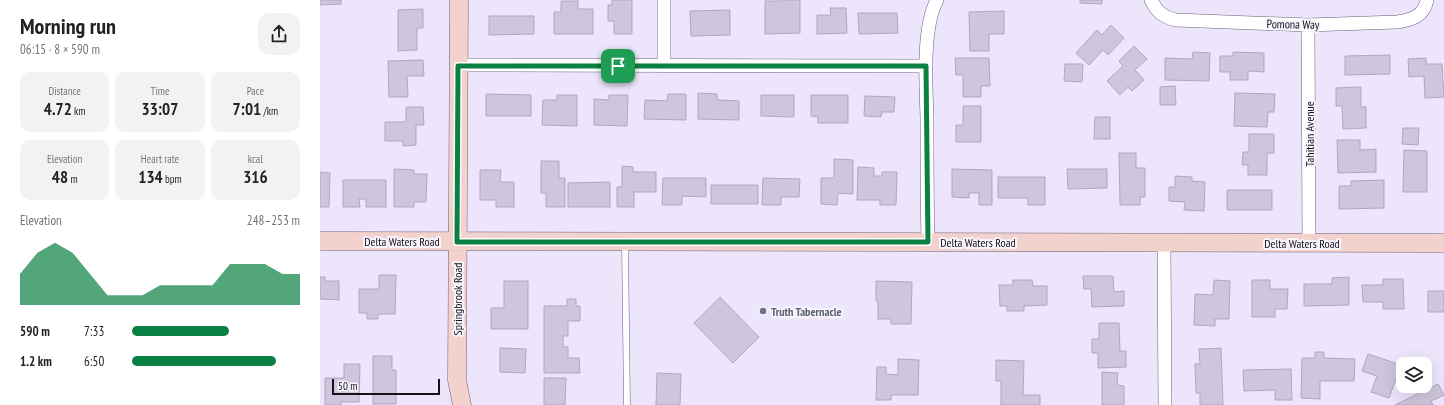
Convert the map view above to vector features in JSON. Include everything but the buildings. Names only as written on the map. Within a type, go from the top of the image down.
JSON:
[{"type":"main road","name":"Springbrook Road","points":[[459,0],[457,380],[462,405]]},
{"type":"main road","name":"Delta Waters Road","points":[[320,241],[1444,243]]},
{"type":"street","points":[[664,0],[664,66]]},
{"type":"street","points":[[928,242],[926,66],[929,27],[932,10],[937,0]]},
{"type":"street","name":"Pomona Way","points":[[1151,0],[1155,8],[1161,14],[1176,20],[1189,22],[1308,24],[1397,22],[1408,21],[1419,15],[1425,6]]},
{"type":"street","name":"Tahitian Avenue","points":[[1308,24],[1310,243]]},
{"type":"street","points":[[458,66],[926,66]]},
{"type":"street","points":[[1164,243],[1165,405]]},
{"type":"lane","points":[[625,242],[627,405]]},
{"type":"place","name":"Truth Tabernacle","points":[[763,311]]},
{"type":"route","points":[[458,66],[618,66],[926,66],[928,242],[457,242],[458,66]]}]
